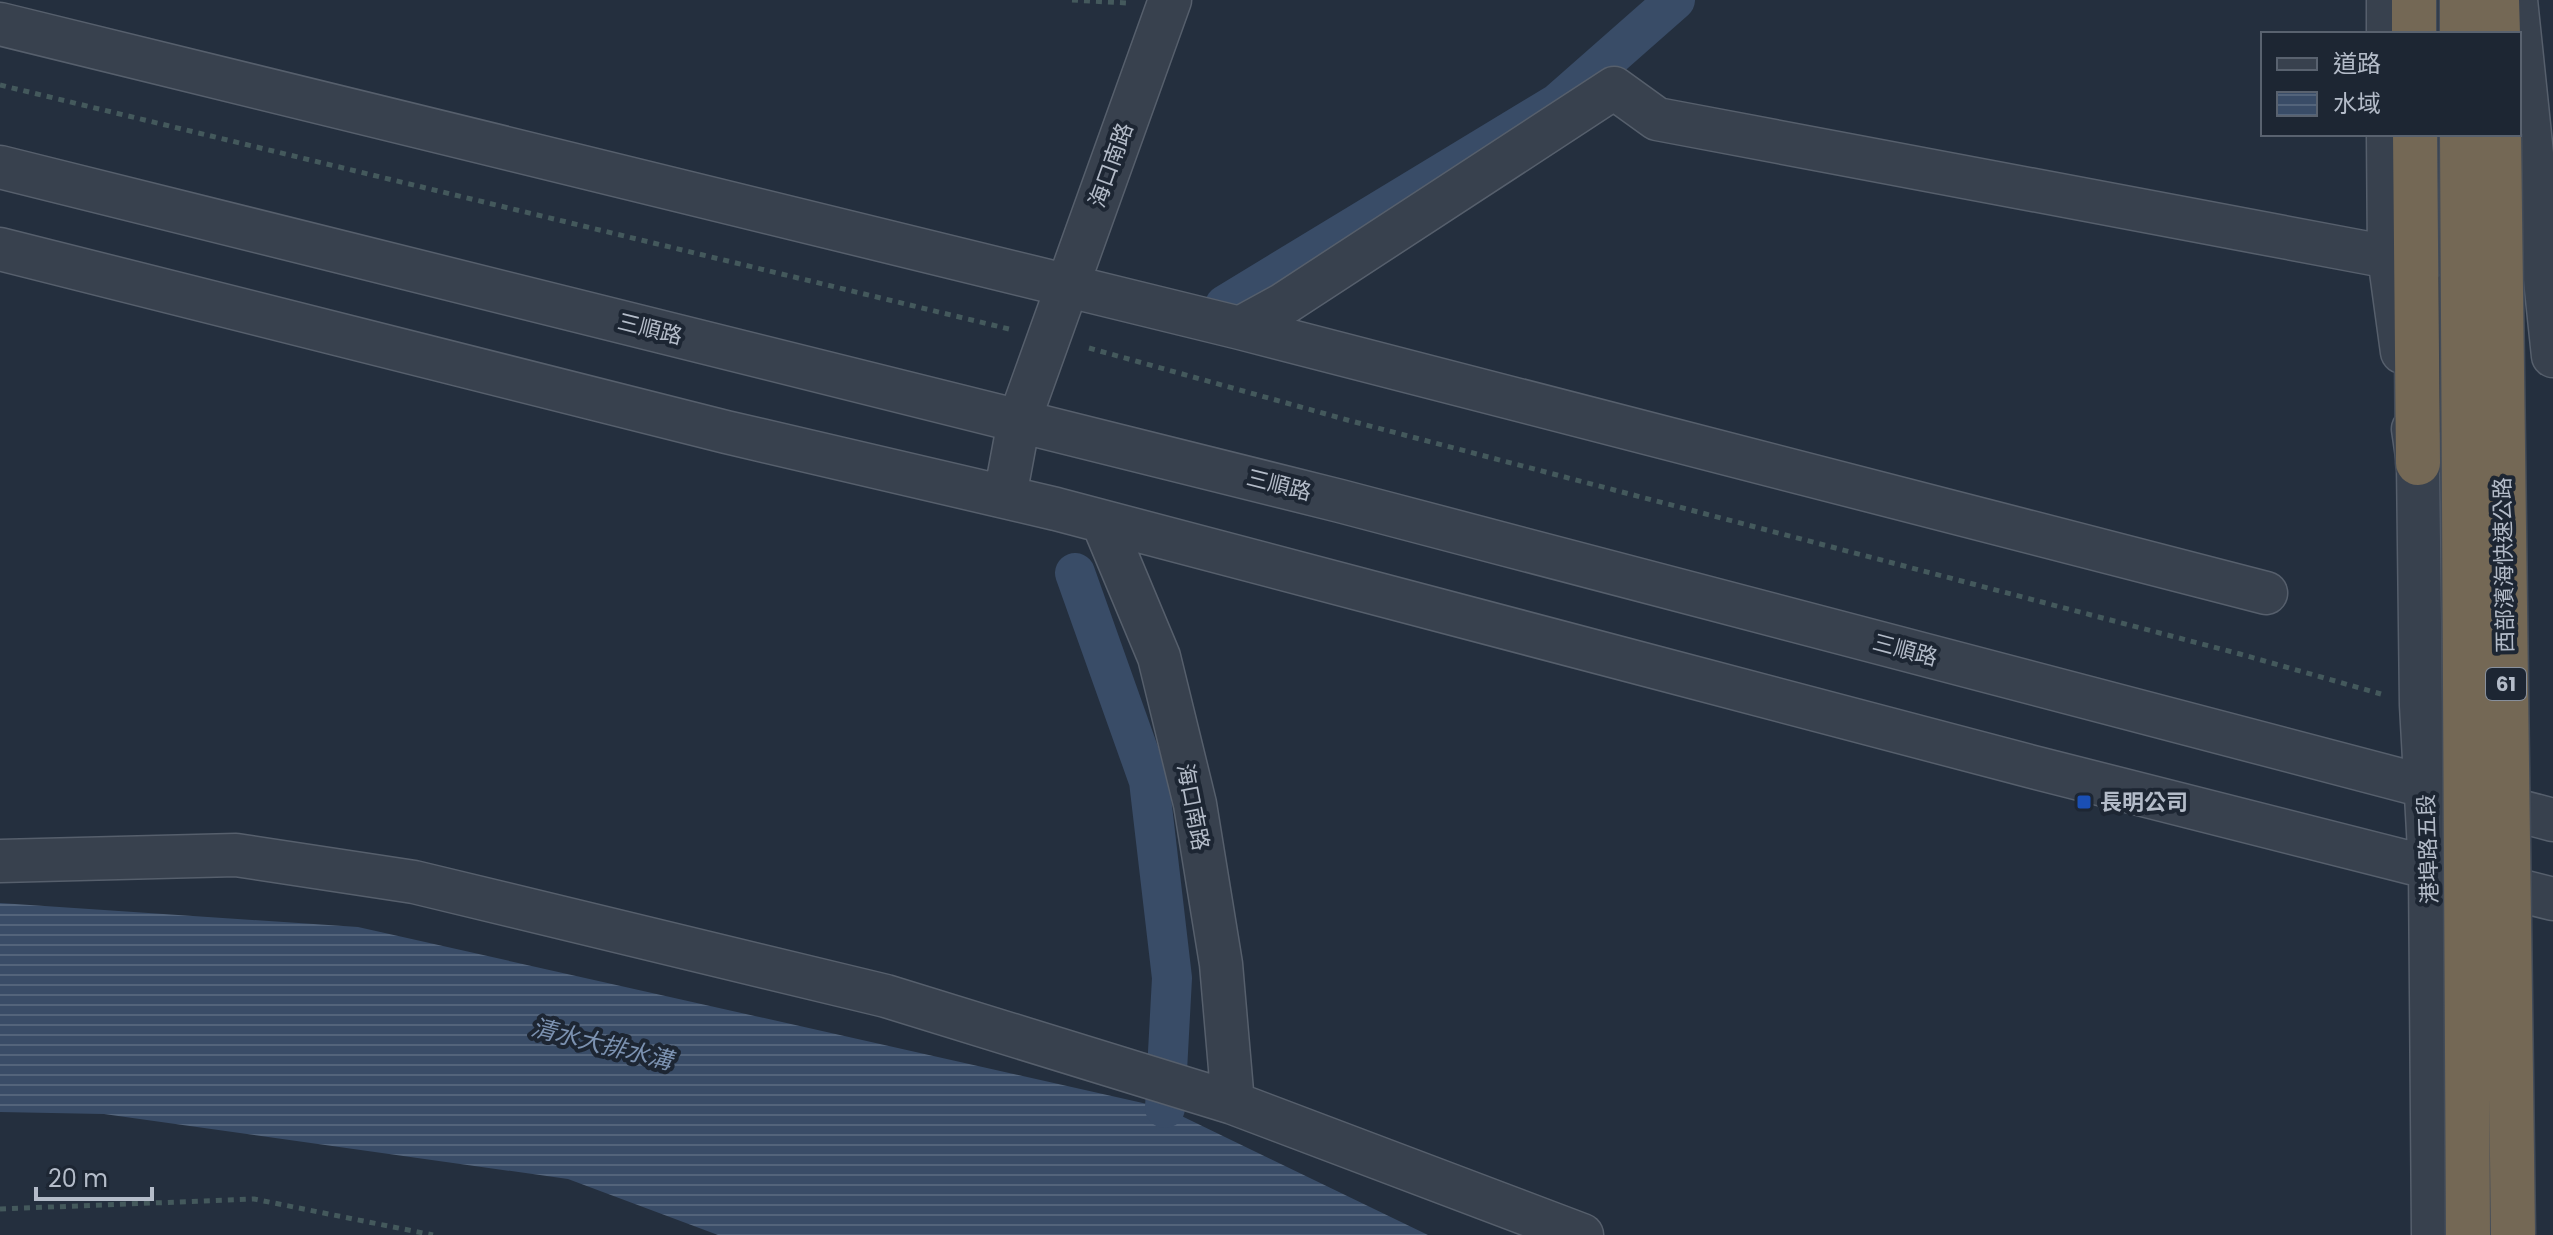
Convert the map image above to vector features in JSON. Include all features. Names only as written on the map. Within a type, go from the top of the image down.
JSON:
[{"type":"highway","points":[[2414,0],[2414,32]]},
{"type":"highway","points":[[2462,0],[2462,32]]},
{"type":"highway","points":[[2497,0],[2498,32]]},
{"type":"highway","points":[[2415,136],[2418,463]]},
{"type":"highway","name":"西部濱海快速公路","points":[[2462,136],[2468,1235]]},
{"type":"highway","name":"西部濱海快速公路","points":[[2499,136],[2513,1235]]},
{"type":"street","points":[[2388,0],[2388,32]]},
{"type":"street","points":[[2506,32],[2514,0]]},
{"type":"street","points":[[2514,0],[2518,32]]},
{"type":"street","name":"海口南路","points":[[1005,496],[1019,421],[1169,3]]},
{"type":"street","points":[[0,24],[1240,328],[2266,593]]},
{"type":"street","points":[[2521,64],[2553,356]]},
{"type":"street","points":[[1240,328],[1282,305],[1614,88],[1657,119],[2389,257]]},
{"type":"street","name":"港埠路五段","points":[[2388,136],[2389,257],[2418,463],[2421,705],[2430,868],[2433,1235]]},
{"type":"street","name":"港埠路五段","points":[[2418,463],[2485,136]]},
{"type":"street","name":"三順路","points":[[0,167],[1371,509],[2553,820]]},
{"type":"street","points":[[0,249],[726,432],[1005,496],[2013,762],[2553,899]]},
{"type":"street","name":"海口南路","points":[[1103,523],[1159,657],[1195,804],[1221,964],[1233,1103]]},
{"type":"street","points":[[0,861],[236,855],[414,882],[886,996],[1233,1103],[1582,1235]]},
{"type":"path","points":[[1072,0],[1169,3]]},
{"type":"path","points":[[0,85],[1164,367],[1351,421],[2240,654],[2421,705]]},
{"type":"path","points":[[0,1209],[254,1199],[433,1235]]},
{"type":"water","name":"清水大排水溝","points":[[0,903],[358,927],[1165,1108],[1428,1235],[718,1235],[568,1179],[104,1114],[0,1112]]},
{"type":"waterway","points":[[1225,305],[1558,103],[1675,0]]},
{"type":"waterway","points":[[1075,573],[1149,781],[1172,978],[1165,1108]]},
{"type":"place","name":"長明公司","points":[[2084,802]]}]
